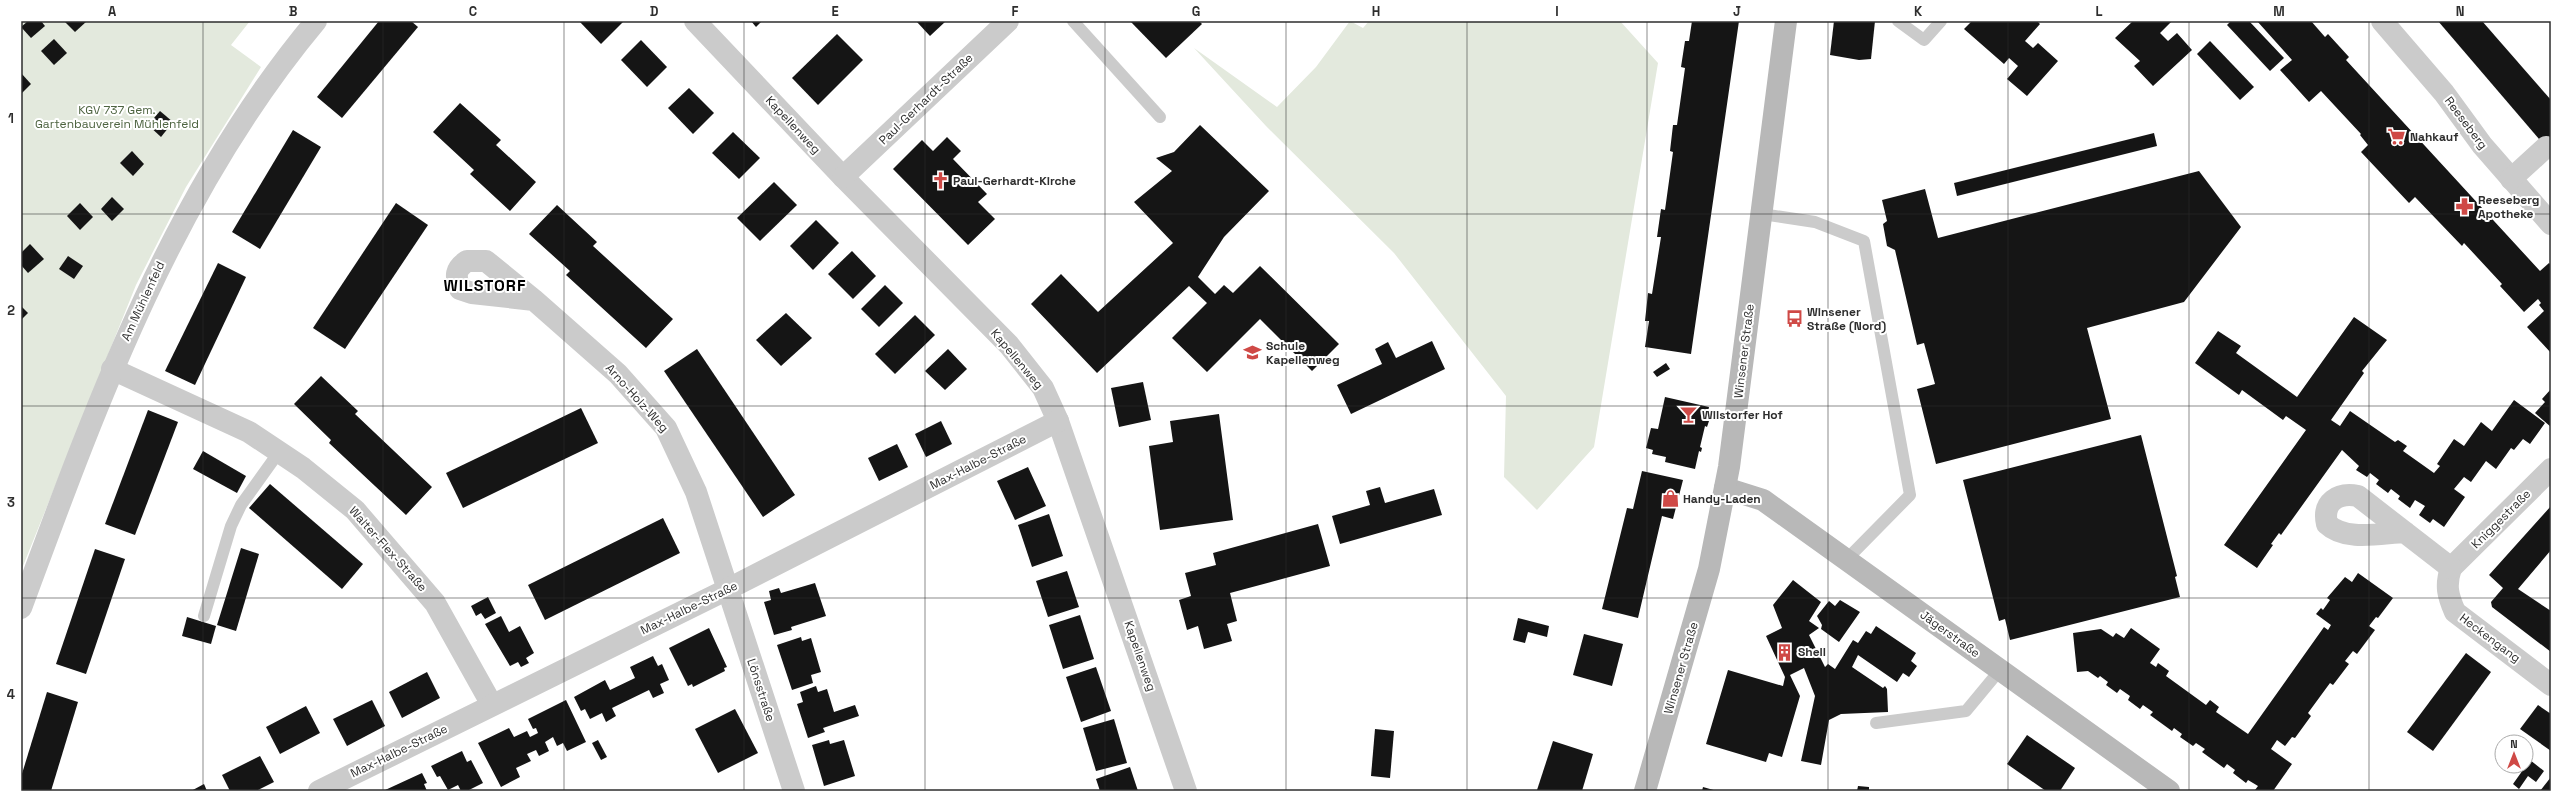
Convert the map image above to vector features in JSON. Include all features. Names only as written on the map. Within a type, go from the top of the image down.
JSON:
[{"type":"main road","name":"Winsener Straße","points":[[1645,791],[1709,569],[1725,488],[1786,21]]},
{"type":"main road","name":"Jägerstraße","points":[[1725,488],[1763,500],[2170,791]]},
{"type":"street","name":"Am Mühlenfeld","points":[[21,608],[112,368],[138,308],[172,240],[237,126],[276,69],[316,21]]},
{"type":"street","name":"Kapellenweg","points":[[695,21],[844,177],[1009,346],[1043,388],[1058,421],[1186,791]]},
{"type":"street","name":"Paul-Gerhardt-Straße","points":[[844,177],[1008,21]]},
{"type":"street","name":"Reeseberg","points":[[2382,21],[2444,93],[2482,146],[2551,224]]},
{"type":"street","points":[[2511,179],[2546,147]]},
{"type":"street","name":"Arno-Holz-Weg","points":[[534,300],[618,374],[666,428],[696,492],[728,589]]},
{"type":"street","name":"Walter-Flex-Straße","points":[[112,368],[249,432],[303,468],[356,510],[435,603],[492,705]]},
{"type":"street","name":"Max-Halbe-Straße","points":[[319,791],[728,589],[1058,421]]},
{"type":"street","name":"Kniggestraße","points":[[2451,568],[2551,469]]},
{"type":"street","points":[[2405,532],[2451,568]]},
{"type":"street","name":"Heckengang","points":[[2451,568],[2446,582],[2447,594],[2455,612],[2551,685]]},
{"type":"street","name":"Lönsstraße","points":[[728,589],[794,791]]},
{"type":"lane","points":[[1073,21],[1160,117]]},
{"type":"lane","points":[[1898,21],[1924,40],[1941,21]]},
{"type":"lane","points":[[1762,214],[1815,222],[1864,241],[1910,495],[1846,560]]},
{"type":"lane","points":[[204,616],[230,526],[241,505],[279,452]]},
{"type":"lane","points":[[1876,723],[1966,710],[2000,670]]},
{"type":"green space","name":"KGV 737 Gem. Gartenbauverein Mühlenfeld","points":[[21,21],[250,21],[231,45],[261,67],[186,187],[136,285],[21,571]]},
{"type":"green space","points":[[1350,21],[1363,28],[1369,21],[1620,21],[1658,63],[1594,447],[1537,510],[1504,477],[1506,396],[1394,253],[1266,126],[1194,48],[1277,107],[1316,67]]},
{"type":"building","points":[[28,21],[41,21],[45,26],[31,38],[21,27]]},
{"type":"building","points":[[64,21],[87,21],[75,32]]},
{"type":"building","points":[[379,21],[411,21],[418,27],[342,118],[317,97]]},
{"type":"building","points":[[579,21],[624,21],[601,44]]},
{"type":"building","points":[[751,21],[762,21],[756,27]]},
{"type":"building","points":[[916,21],[946,21],[930,36]]},
{"type":"building","points":[[1130,21],[1199,21],[1202,24],[1166,58]]},
{"type":"building","points":[[1692,21],[1739,21],[1691,354],[1645,347],[1649,321],[1645,321],[1648,293],[1652,294],[1661,237],[1657,237],[1661,209],[1665,210],[1673,152],[1670,151],[1673,125],[1677,125],[1685,68],[1681,67],[1685,41],[1689,41]]},
{"type":"building","points":[[1834,21],[1875,21],[1871,59],[1859,60],[1830,55]]},
{"type":"building","points":[[1972,21],[2037,21],[2040,24],[2025,41],[2033,48],[2038,43],[2058,61],[2027,96],[2007,79],[2018,66],[2009,58],[2004,64],[1964,29]]},
{"type":"building","points":[[2133,21],[2172,21],[2160,33],[2168,41],[2177,33],[2192,50],[2153,86],[2134,66],[2140,61],[2115,38]]},
{"type":"building","points":[[2231,21],[2249,21],[2284,58],[2270,71],[2227,25]]},
{"type":"building","points":[[2257,21],[2311,21],[2325,37],[2328,34],[2349,57],[2346,60],[2540,271],[2549,263],[2551,265],[2551,353],[2527,327],[2544,311],[2539,305],[2541,303],[2538,299],[2524,312],[2500,286],[2502,284],[2464,243],[2462,246],[2415,197],[2409,203],[2361,152],[2368,145],[2360,135],[2361,134],[2321,91],[2309,102],[2280,70],[2292,60]]},
{"type":"building","points":[[2438,21],[2482,21],[2551,100],[2551,153]]},
{"type":"building","points":[[837,34],[863,60],[818,105],[792,78]]},
{"type":"building","points":[[54,39],[67,53],[54,65],[41,51]]},
{"type":"building","points":[[641,40],[667,67],[647,87],[621,60]]},
{"type":"building","points":[[2210,41],[2254,87],[2240,100],[2197,54]]},
{"type":"building","points":[[21,73],[31,84],[21,94]]},
{"type":"building","points":[[689,88],[714,113],[693,134],[668,108]]},
{"type":"building","points":[[460,103],[501,140],[496,145],[536,182],[510,211],[470,174],[474,170],[433,132]]},
{"type":"building","points":[[160,111],[173,122],[161,137],[148,125]]},
{"type":"building","points":[[1200,125],[1269,191],[1224,237],[1198,277],[1215,294],[1224,285],[1233,293],[1260,266],[1339,344],[1312,371],[1260,319],[1207,372],[1172,338],[1207,303],[1189,286],[1097,373],[1031,304],[1061,274],[1098,312],[1173,243],[1134,202],[1172,171],[1156,158],[1174,152]]},
{"type":"building","points":[[293,130],[321,147],[260,249],[232,232]]},
{"type":"building","points":[[733,132],[760,158],[739,179],[712,153]]},
{"type":"building","points":[[2154,133],[2157,146],[1957,196],[1954,183]]},
{"type":"building","name":"Paul-Gerhardt-Kirche","points":[[947,137],[961,151],[953,159],[987,194],[978,202],[995,219],[968,245],[893,169],[922,140],[933,151]]},
{"type":"building","points":[[132,151],[144,164],[133,176],[120,163]]},
{"type":"building","points":[[2199,171],[2241,227],[2184,302],[2087,328],[2111,419],[1936,464],[1917,389],[1935,384],[1924,343],[1917,345],[1895,250],[1887,246],[1883,224],[1887,221],[1882,200],[1925,189],[1938,238]]},
{"type":"building","points":[[774,182],[797,205],[760,241],[737,218]]},
{"type":"building","points":[[112,197],[124,209],[112,221],[101,209]]},
{"type":"building","points":[[80,203],[93,217],[80,230],[67,216]]},
{"type":"building","points":[[396,203],[428,225],[345,349],[313,328]]},
{"type":"building","points":[[557,205],[597,242],[593,246],[673,319],[646,348],[566,275],[570,271],[529,234]]},
{"type":"building","points":[[816,220],[839,243],[813,270],[790,246]]},
{"type":"building","points":[[30,244],[44,259],[28,273],[21,265],[21,253]]},
{"type":"building","points":[[852,251],[876,276],[853,299],[828,274]]},
{"type":"building","points":[[68,256],[83,266],[74,279],[59,269]]},
{"type":"building","points":[[218,263],[246,277],[195,385],[165,371]]},
{"type":"building","points":[[885,285],[903,303],[879,327],[861,309]]},
{"type":"building","points":[[21,306],[28,313],[21,320]]},
{"type":"building","points":[[786,313],[812,338],[781,366],[756,340]]},
{"type":"building","points":[[915,315],[935,335],[895,374],[875,354]]},
{"type":"building","points":[[2354,317],[2387,340],[2362,371],[2364,373],[2331,420],[2340,426],[2350,411],[2395,442],[2398,440],[2407,446],[2403,451],[2434,473],[2440,466],[2437,464],[2454,439],[2464,446],[2481,422],[2492,431],[2514,400],[2545,423],[2530,444],[2523,439],[2514,450],[2511,448],[2496,469],[2486,461],[2471,482],[2464,477],[2454,489],[2465,497],[2444,527],[2433,519],[2430,523],[2419,515],[2425,506],[2415,500],[2410,508],[2398,499],[2400,496],[2391,489],[2388,493],[2376,484],[2379,480],[2370,473],[2367,477],[2356,470],[2359,466],[2342,450],[2281,535],[2279,533],[2271,544],[2273,545],[2257,568],[2224,545],[2306,430],[2286,416],[2283,420],[2242,390],[2239,395],[2195,363],[2218,331],[2241,346],[2236,353],[2297,397]]},
{"type":"building","points":[[1432,341],[1445,369],[1351,414],[1337,385],[1382,364],[1375,349],[1388,342],[1396,358]]},
{"type":"building","points":[[697,349],[795,495],[763,517],[664,371]]},
{"type":"building","points":[[948,349],[967,369],[945,390],[925,371]]},
{"type":"building","points":[[1666,363],[1670,369],[1657,377],[1653,372]]},
{"type":"building","points":[[321,376],[358,411],[355,414],[432,487],[406,515],[329,443],[331,440],[294,404]]},
{"type":"building","points":[[1143,382],[1151,420],[1119,427],[1111,388]]},
{"type":"building","points":[[2551,389],[2551,427],[2535,413],[2545,402],[2542,399]]},
{"type":"building","points":[[1665,397],[1709,407],[1706,421],[1709,421],[1707,427],[1705,426],[1700,447],[1702,448],[1701,452],[1699,451],[1695,469],[1665,462],[1666,457],[1652,454],[1653,450],[1646,448],[1651,428],[1658,429]]},
{"type":"building","points":[[581,408],[598,443],[463,508],[446,473]]},
{"type":"building","points":[[148,410],[178,422],[135,535],[105,524]]},
{"type":"building","points":[[1219,414],[1233,520],[1160,530],[1149,446],[1173,442],[1170,421]]},
{"type":"building","points":[[941,421],[952,444],[926,457],[915,434]]},
{"type":"building","points":[[2141,435],[2177,576],[2175,577],[2180,597],[2010,640],[2005,619],[1999,621],[1963,480]]},
{"type":"building","points":[[897,444],[908,467],[879,481],[868,458]]},
{"type":"building","points":[[203,451],[246,476],[237,493],[193,469]]},
{"type":"building","points":[[1028,467],[1046,506],[1015,520],[997,481]]},
{"type":"building","points":[[1642,471],[1683,480],[1673,519],[1662,516],[1638,618],[1602,609],[1627,508],[1633,509]]},
{"type":"building","points":[[270,484],[363,564],[342,589],[249,508]]},
{"type":"building","points":[[1380,487],[1385,503],[1434,489],[1442,515],[1340,544],[1332,516],[1370,505],[1366,491]]},
{"type":"building","points":[[2551,506],[2551,550],[2518,589],[2551,611],[2551,652],[2492,607],[2491,602],[2503,588],[2489,575]]},
{"type":"building","points":[[1049,514],[1063,556],[1032,567],[1018,525]]},
{"type":"building","points":[[663,518],[680,553],[545,620],[528,585]]},
{"type":"building","points":[[1318,524],[1330,566],[1230,593],[1237,621],[1227,624],[1232,641],[1204,649],[1198,626],[1187,630],[1179,600],[1191,596],[1185,573],[1216,565],[1213,553]]},
{"type":"building","points":[[241,548],[259,554],[236,631],[217,625]]},
{"type":"building","points":[[95,549],[125,559],[86,674],[56,664]]},
{"type":"building","points":[[1067,571],[1079,607],[1048,617],[1036,581]]},
{"type":"building","points":[[2358,573],[2393,598],[2378,618],[2376,617],[2369,626],[2375,630],[2357,654],[2353,651],[2345,661],[2349,664],[2333,685],[2330,683],[2308,713],[2311,716],[2295,738],[2292,737],[2285,746],[2277,740],[2271,749],[2292,764],[2273,791],[2255,790],[2258,786],[2248,780],[2246,783],[2233,773],[2235,770],[2227,764],[2224,768],[2202,752],[2205,749],[2196,743],[2193,746],[2180,737],[2182,734],[2174,728],[2172,731],[2150,715],[2153,712],[2143,705],[2140,709],[2128,700],[2130,696],[2120,689],[2117,693],[2106,685],[2108,682],[2100,676],[2098,678],[2088,671],[2077,672],[2073,633],[2101,629],[2113,637],[2116,633],[2124,638],[2131,628],[2160,649],[2150,663],[2156,667],[2158,663],[2169,671],[2166,676],[2206,705],[2210,700],[2219,707],[2216,712],[2248,734],[2324,627],[2328,630],[2331,625],[2316,614],[2321,608],[2323,610],[2330,600],[2327,598],[2345,577],[2352,582]]},
{"type":"building","points":[[1793,580],[1821,602],[1809,621],[1819,628],[1809,635],[1825,667],[1828,664],[1835,669],[1853,640],[1858,643],[1866,631],[1871,634],[1876,626],[1916,653],[1911,661],[1917,666],[1909,677],[1903,673],[1897,682],[1858,655],[1852,667],[1883,688],[1885,686],[1887,689],[1888,712],[1841,714],[1829,720],[1821,765],[1801,761],[1815,696],[1804,668],[1790,675],[1800,696],[1782,757],[1769,753],[1766,762],[1706,744],[1728,670],[1783,686],[1785,677],[1766,636],[1782,628],[1773,605]]},
{"type":"building","points":[[815,583],[826,616],[791,627],[792,630],[774,635],[764,602],[771,600],[769,591],[779,588],[781,593]]},
{"type":"building","points":[[488,597],[496,613],[485,619],[481,613],[476,616],[471,606]]},
{"type":"building","points":[[1840,600],[1860,612],[1839,642],[1821,629],[1822,625],[1817,616],[1829,601],[1835,606]]},
{"type":"building","points":[[1080,615],[1094,659],[1063,669],[1049,625]]},
{"type":"building","points":[[501,616],[509,632],[520,626],[534,653],[526,658],[529,663],[521,667],[518,662],[510,666],[485,624]]},
{"type":"building","points":[[187,617],[216,626],[211,644],[182,636]]},
{"type":"building","points":[[1518,618],[1549,626],[1547,637],[1528,632],[1525,643],[1513,640]]},
{"type":"building","points":[[709,628],[727,667],[724,668],[725,671],[693,687],[692,684],[688,686],[669,648]]},
{"type":"building","points":[[1584,634],[1623,644],[1612,686],[1573,675]]},
{"type":"building","points":[[801,637],[802,641],[811,638],[821,672],[811,675],[813,683],[792,690],[777,645]]},
{"type":"building","points":[[2466,653],[2491,672],[2433,751],[2407,732]]},
{"type":"building","points":[[653,656],[658,666],[662,664],[669,680],[660,684],[664,693],[653,698],[649,690],[612,708],[616,716],[606,722],[602,713],[590,719],[585,709],[581,711],[574,697],[605,680],[610,690],[635,678],[630,667]]},
{"type":"building","points":[[1096,667],[1111,711],[1081,722],[1066,677]]},
{"type":"building","points":[[427,672],[440,698],[402,718],[389,692]]},
{"type":"building","points":[[816,686],[818,692],[827,689],[834,712],[855,705],[859,716],[823,728],[825,732],[808,738],[797,704],[803,702],[800,692]]},
{"type":"building","points":[[47,692],[78,702],[51,791],[21,791],[21,777]]},
{"type":"building","points":[[372,700],[385,726],[347,746],[333,719]]},
{"type":"building","points":[[566,700],[586,742],[567,751],[563,743],[557,746],[553,737],[545,742],[549,751],[539,756],[536,750],[527,754],[531,761],[516,768],[520,777],[501,787],[478,743],[509,728],[514,737],[527,731],[530,737],[538,733],[536,728],[533,729],[528,719]]},
{"type":"building","points":[[2538,705],[2551,714],[2551,751],[2534,739],[2534,734],[2527,734],[2520,729]]},
{"type":"building","points":[[306,706],[320,733],[280,754],[266,727]]},
{"type":"building","points":[[735,709],[758,753],[718,773],[695,729]]},
{"type":"building","points":[[1114,719],[1127,763],[1096,771],[1083,728]]},
{"type":"building","points":[[1375,729],[1394,731],[1390,778],[1371,776]]},
{"type":"building","points":[[2027,735],[2075,768],[2060,791],[2046,791],[2007,764]]},
{"type":"building","points":[[598,740],[607,757],[601,760],[592,743]]},
{"type":"building","points":[[829,740],[830,744],[844,740],[855,776],[824,786],[812,745]]},
{"type":"building","points":[[1553,741],[1593,754],[1582,791],[1537,790]]},
{"type":"building","points":[[462,751],[467,762],[471,760],[483,783],[467,791],[461,791],[458,785],[448,790],[440,776],[437,777],[431,766]]},
{"type":"building","points":[[260,756],[274,782],[256,791],[230,791],[222,775]]},
{"type":"building","points":[[2534,763],[2544,771],[2536,782],[2528,776],[2519,789],[2513,784],[2520,774],[2534,774]]},
{"type":"building","points":[[1130,767],[1138,791],[1100,791],[1096,779]]},
{"type":"building","points":[[422,773],[427,783],[424,784],[427,791],[383,791]]},
{"type":"building","points":[[2551,777],[2551,791],[2540,791]]},
{"type":"building","points":[[204,784],[207,791],[191,791]]},
{"type":"building","points":[[1858,786],[1869,787],[1869,791],[1857,791]]},
{"type":"building","points":[[1703,787],[1717,791],[1702,791]]},
{"type":"place","name":"Nahkauf","points":[[2397,137]]},
{"type":"place","name":"Paul-Gerhardt-Kirche","points":[[940,181]]},
{"type":"place","name":"Reeseberg Apotheke","points":[[2465,207]]},
{"type":"place","name":"Winsener Straße (Nord)","points":[[1794,319]]},
{"type":"place","name":"Schule Kapellenweg","points":[[1253,353]]},
{"type":"place","name":"Wilstorfer Hof","points":[[1689,415]]},
{"type":"place","name":"Handy-Laden","points":[[1670,499]]},
{"type":"place","name":"Shell","points":[[1785,652]]},
{"type":"district","name":"WILSTORF","points":[[485,285]]}]
